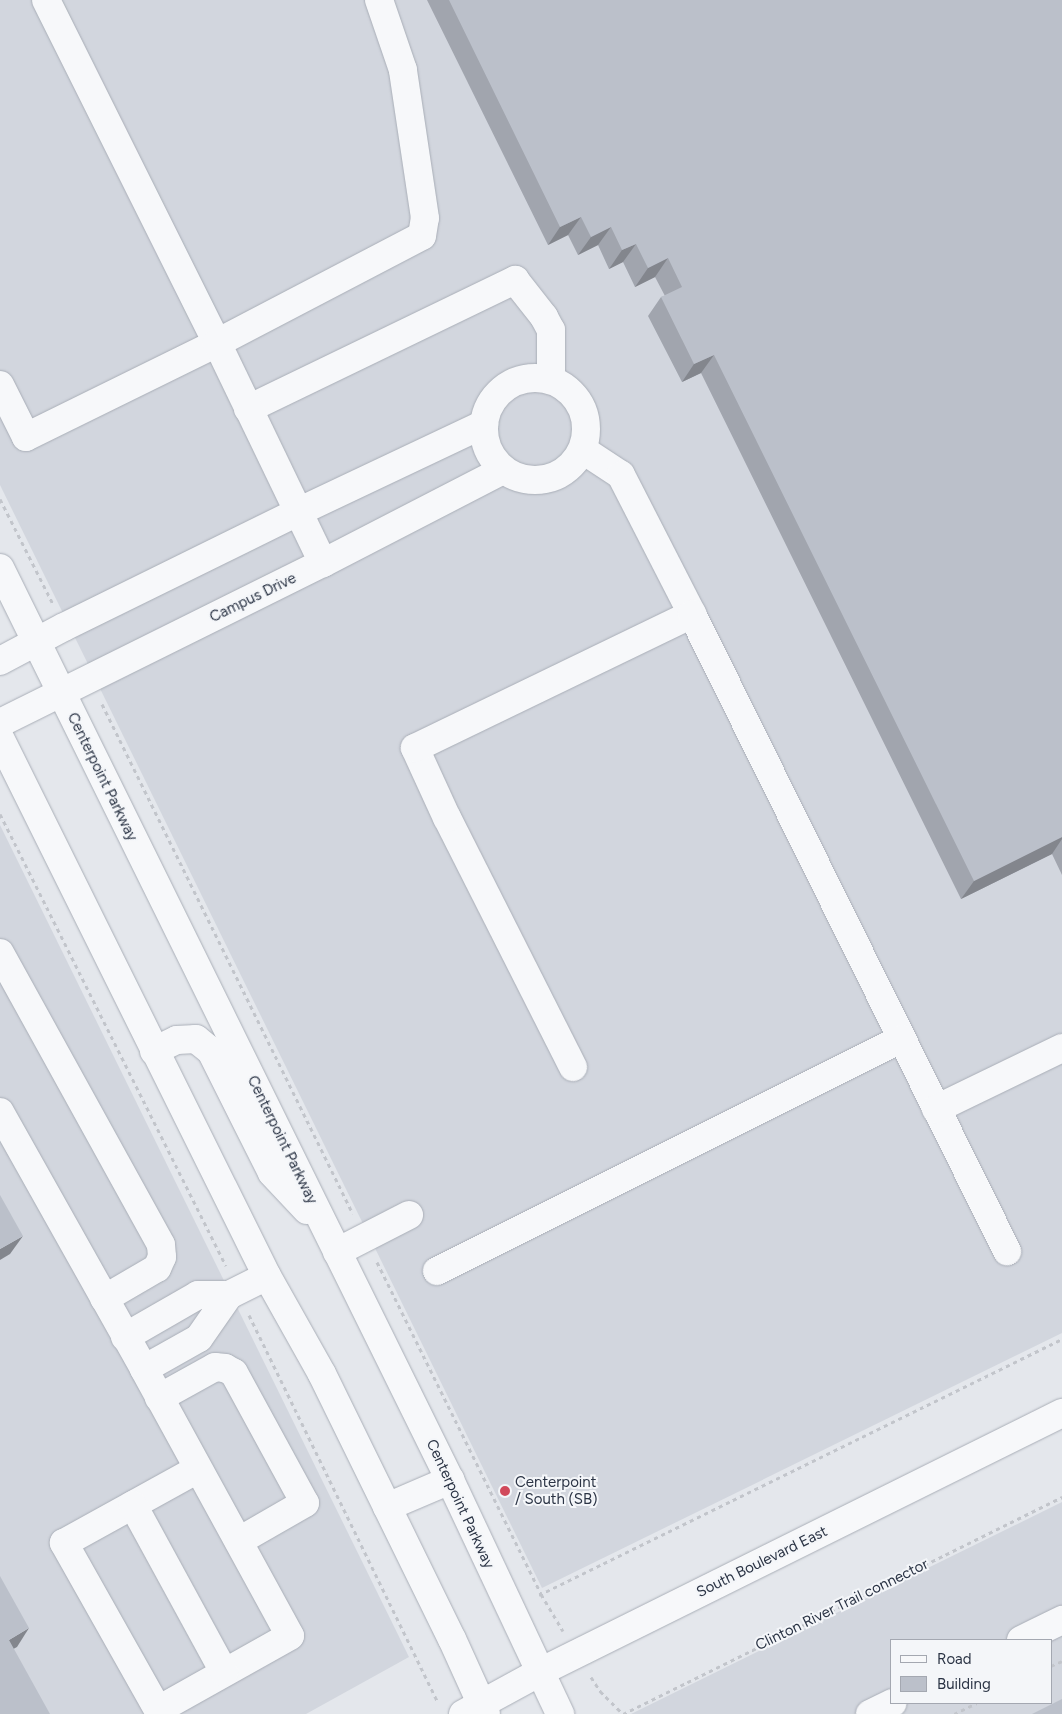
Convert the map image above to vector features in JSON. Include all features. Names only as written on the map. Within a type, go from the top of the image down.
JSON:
[{"type":"street","points":[[46,0],[217,343],[323,563]]},
{"type":"street","points":[[0,385],[26,437],[217,343],[422,236],[425,218],[402,70],[379,0]]},
{"type":"street","points":[[248,410],[515,280],[544,317],[551,330],[551,379]]},
{"type":"street","points":[[528,378],[551,379],[566,387],[578,400],[586,416],[587,433],[583,450],[569,468],[548,479],[525,480],[503,470],[488,449],[484,424],[491,402],[507,385],[528,378]]},
{"type":"street","points":[[0,661],[298,512],[484,424]]},
{"type":"street","points":[[583,450],[621,475],[692,614],[1007,1251]]},
{"type":"street","name":"Campus Drive","points":[[0,723],[323,563],[503,470]]},
{"type":"street","name":"Centerpoint Parkway","points":[[0,568],[60,693],[450,1480],[560,1714]]},
{"type":"street","points":[[573,1067],[447,818],[415,748],[692,614]]},
{"type":"street","points":[[0,738],[154,1051],[267,1276],[322,1374],[452,1639],[468,1710]]},
{"type":"street","points":[[0,953],[160,1245],[162,1258],[157,1268],[104,1299]]},
{"type":"street","points":[[154,1051],[177,1040],[196,1039],[211,1051],[272,1173],[331,1240],[409,1215]]},
{"type":"street","points":[[437,1271],[901,1039]]},
{"type":"street","points":[[936,1109],[1062,1048]]},
{"type":"street","points":[[0,1112],[144,1369],[290,1636],[158,1710],[64,1543],[198,1469]]},
{"type":"street","points":[[125,1337],[198,1296],[229,1295],[267,1276]]},
{"type":"street","points":[[144,1369],[199,1338],[229,1295]]},
{"type":"street","points":[[159,1398],[216,1368],[225,1368],[234,1373],[305,1503],[238,1541]]},
{"type":"street","name":"South Boulevard East","points":[[468,1710],[540,1672],[1062,1413]]},
{"type":"street","points":[[387,1507],[450,1480]]},
{"type":"street","points":[[133,1505],[224,1672]]},
{"type":"street","points":[[1023,1639],[1062,1620]]},
{"type":"street","points":[[870,1714],[891,1704]]},
{"type":"path","points":[[0,498],[55,609]]},
{"type":"path","points":[[100,699],[358,1222]]},
{"type":"path","points":[[0,814],[223,1261]]},
{"type":"path","points":[[373,1254],[547,1604]]},
{"type":"path","points":[[253,1324],[416,1656],[468,1710]]},
{"type":"path","points":[[510,1609],[1062,1339]]},
{"type":"path","name":"Clinton River Trail connector","points":[[623,1714],[1062,1497]]},
{"type":"path","points":[[416,1656],[452,1639]]},
{"type":"path","points":[[600,1692],[623,1714]]},
{"type":"path","points":[[954,1714],[975,1704]]},
{"type":"shaded area","points":[[0,0],[1062,0],[1062,1333],[542,1588],[0,485]]},
{"type":"shaded area","points":[[0,825],[409,1657],[306,1714],[0,1714]]},
{"type":"shaded area","points":[[1062,1502],[1062,1714],[631,1714]]},
{"type":"building","points":[[449,0],[1062,0],[1062,837],[974,881],[714,355],[694,364],[661,297],[682,287],[668,258],[648,268],[636,244],[622,250],[611,227],[591,237],[581,217],[560,227]]},
{"type":"building","points":[[0,1195],[23,1236],[0,1249]]},
{"type":"building","points":[[0,1576],[29,1628],[9,1640],[50,1714],[0,1714]]},
{"type":"building","points":[[1062,1699],[1062,1714],[1032,1714]]},
{"type":"place","name":"Centerpoint / South (SB)","points":[[505,1491]]}]
